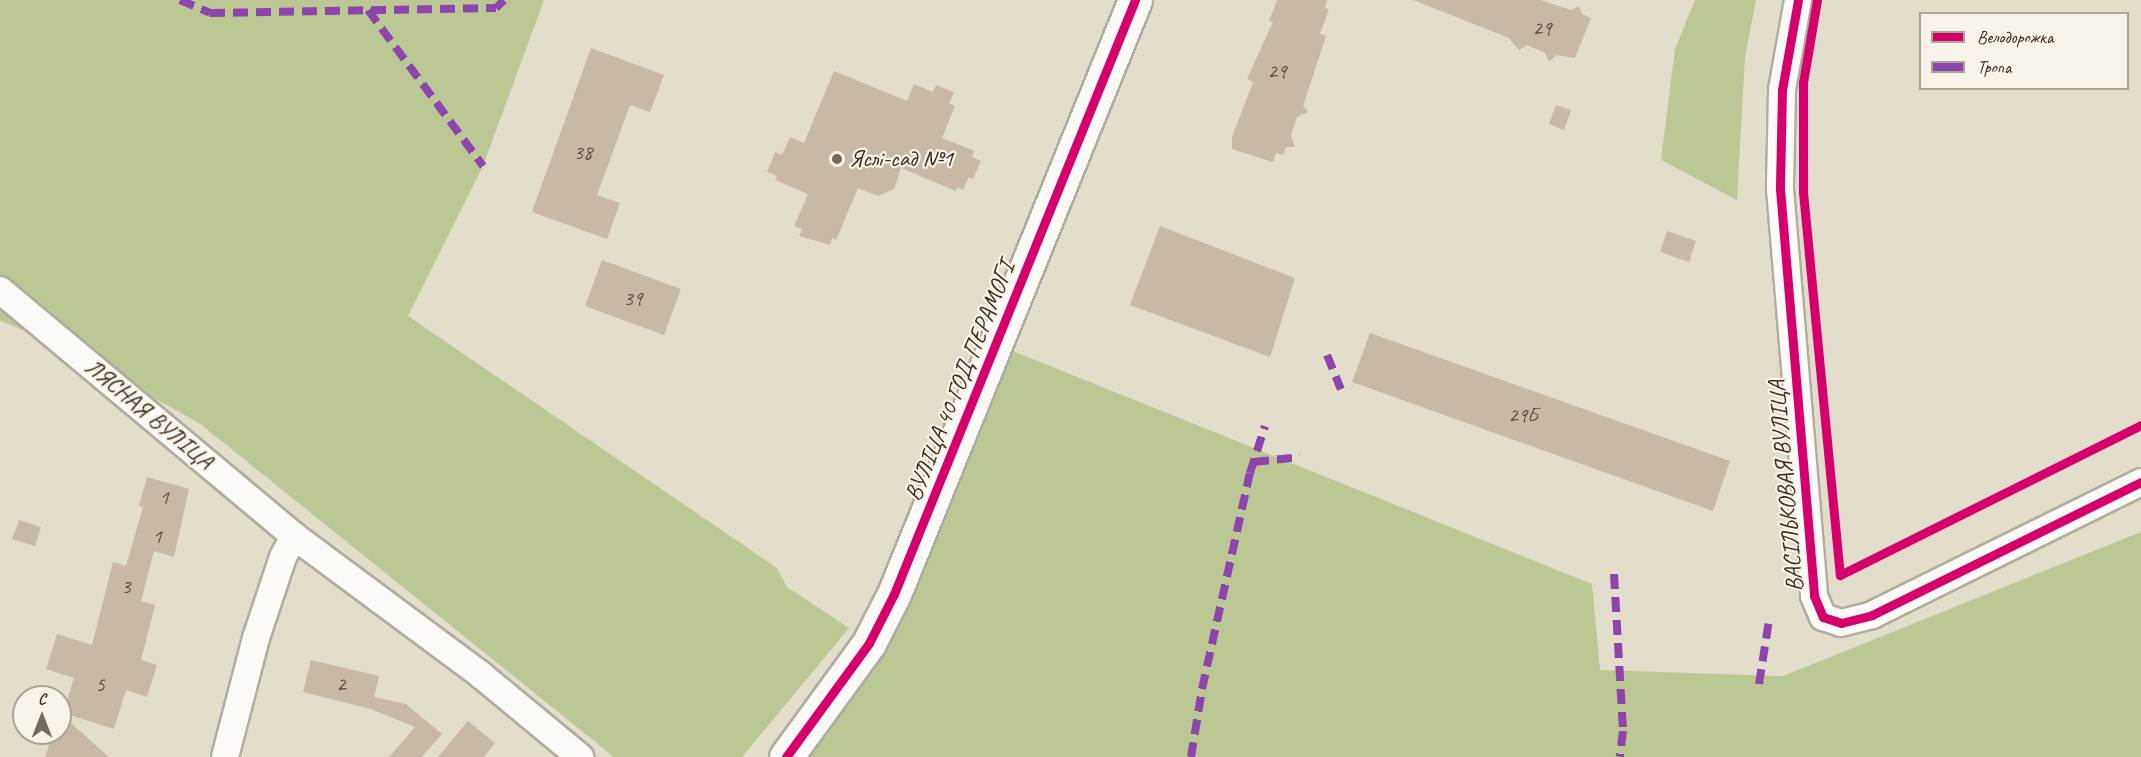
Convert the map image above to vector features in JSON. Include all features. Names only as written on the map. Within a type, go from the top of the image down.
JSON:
[{"type":"street","name":"ВУЛІЦА 40 ГОД ПЕРАМОГІ","points":[[786,757],[869,643],[894,594],[1135,0]]},
{"type":"street","name":"ВАСІЛЬКОВАЯ ВУЛІЦА","points":[[1798,0],[1782,90],[1780,189],[1814,596],[1823,617],[1841,623],[1872,615],[2141,482]]},
{"type":"street","name":"ЛЯСНАЯ ВУЛІЦА","points":[[2,291],[294,536],[481,675],[579,757]]},
{"type":"street","points":[[225,757],[256,638],[283,557],[294,536]]},
{"type":"green space","points":[[0,0],[544,0],[483,166],[408,316],[777,568],[787,587],[849,628],[742,757],[614,757],[199,423],[51,341],[0,321]]},
{"type":"green space","points":[[1695,0],[1756,0],[1745,57],[1737,200],[1661,160],[1675,49]]},
{"type":"green space","points":[[1013,351],[1592,584],[1600,670],[1783,676],[2141,532],[2141,757],[798,757],[931,546]]},
{"type":"building","points":[[1277,0],[1327,0],[1325,8],[1329,9],[1320,34],[1326,36],[1303,106],[1308,112],[1297,117],[1291,135],[1295,147],[1286,147],[1283,155],[1276,153],[1273,162],[1232,149],[1232,137],[1253,82],[1247,79],[1273,22],[1269,21]]},
{"type":"building","points":[[1413,0],[1540,0],[1571,10],[1579,6],[1582,14],[1591,18],[1575,58],[1556,55],[1549,62],[1545,53],[1527,45],[1519,50],[1509,38]]},
{"type":"building","points":[[591,48],[664,75],[650,112],[630,105],[597,195],[620,203],[607,239],[532,212]]},
{"type":"building","name":"Яслі-сад №1","points":[[834,71],[907,101],[914,84],[933,92],[936,85],[954,92],[949,103],[955,106],[942,138],[974,151],[972,157],[981,161],[973,179],[969,177],[963,190],[957,187],[956,191],[901,168],[894,189],[878,196],[858,188],[836,240],[832,238],[830,245],[799,236],[802,229],[794,226],[808,194],[775,180],[777,176],[767,172],[775,152],[782,155],[790,137],[804,143]]},
{"type":"building","points":[[1556,105],[1571,110],[1564,130],[1549,124]]},
{"type":"building","points":[[1160,226],[1295,278],[1270,357],[1130,305]]},
{"type":"building","points":[[1667,231],[1696,241],[1689,262],[1660,252]]},
{"type":"building","points":[[602,260],[681,289],[664,335],[585,306]]},
{"type":"building","points":[[1370,333],[1730,461],[1713,511],[1352,382]]},
{"type":"building","points":[[147,477],[189,489],[174,557],[154,551],[141,601],[155,605],[141,660],[157,665],[147,697],[126,690],[114,729],[72,716],[72,685],[74,678],[46,669],[57,634],[92,645],[113,562],[126,566],[143,507],[139,506]]},
{"type":"building","points":[[19,520],[41,527],[35,546],[12,539]]},
{"type":"building","points":[[311,660],[379,676],[374,697],[406,704],[442,734],[422,757],[389,757],[415,727],[371,709],[303,692]]},
{"type":"building","points":[[468,721],[495,743],[484,757],[438,757]]},
{"type":"building","points":[[72,724],[109,757],[45,757],[49,745],[72,745]]},
{"type":"marked path","points":[[180,0],[210,13],[496,8],[504,0]]},
{"type":"marked path","points":[[368,10],[483,166]]},
{"type":"marked path","points":[[1327,355],[1341,389]]},
{"type":"marked path","points":[[1191,757],[1202,689],[1250,473],[1265,426]]},
{"type":"marked path","points":[[1254,462],[1300,457]]},
{"type":"marked path","points":[[1614,574],[1623,731],[1620,757]]},
{"type":"marked path","points":[[1759,684],[1769,620]]},
{"type":"cycle path","points":[[786,757],[869,643],[894,594],[1135,0]]},
{"type":"cycle path","points":[[1798,0],[1782,90],[1780,189],[1814,596],[1823,617],[1841,623],[1872,615],[2141,482]]},
{"type":"cycle path","points":[[1817,0],[1803,83],[1803,192],[1840,575],[2141,425]]},
{"type":"place","name":"Яслі-сад №1","points":[[837,159]]}]
